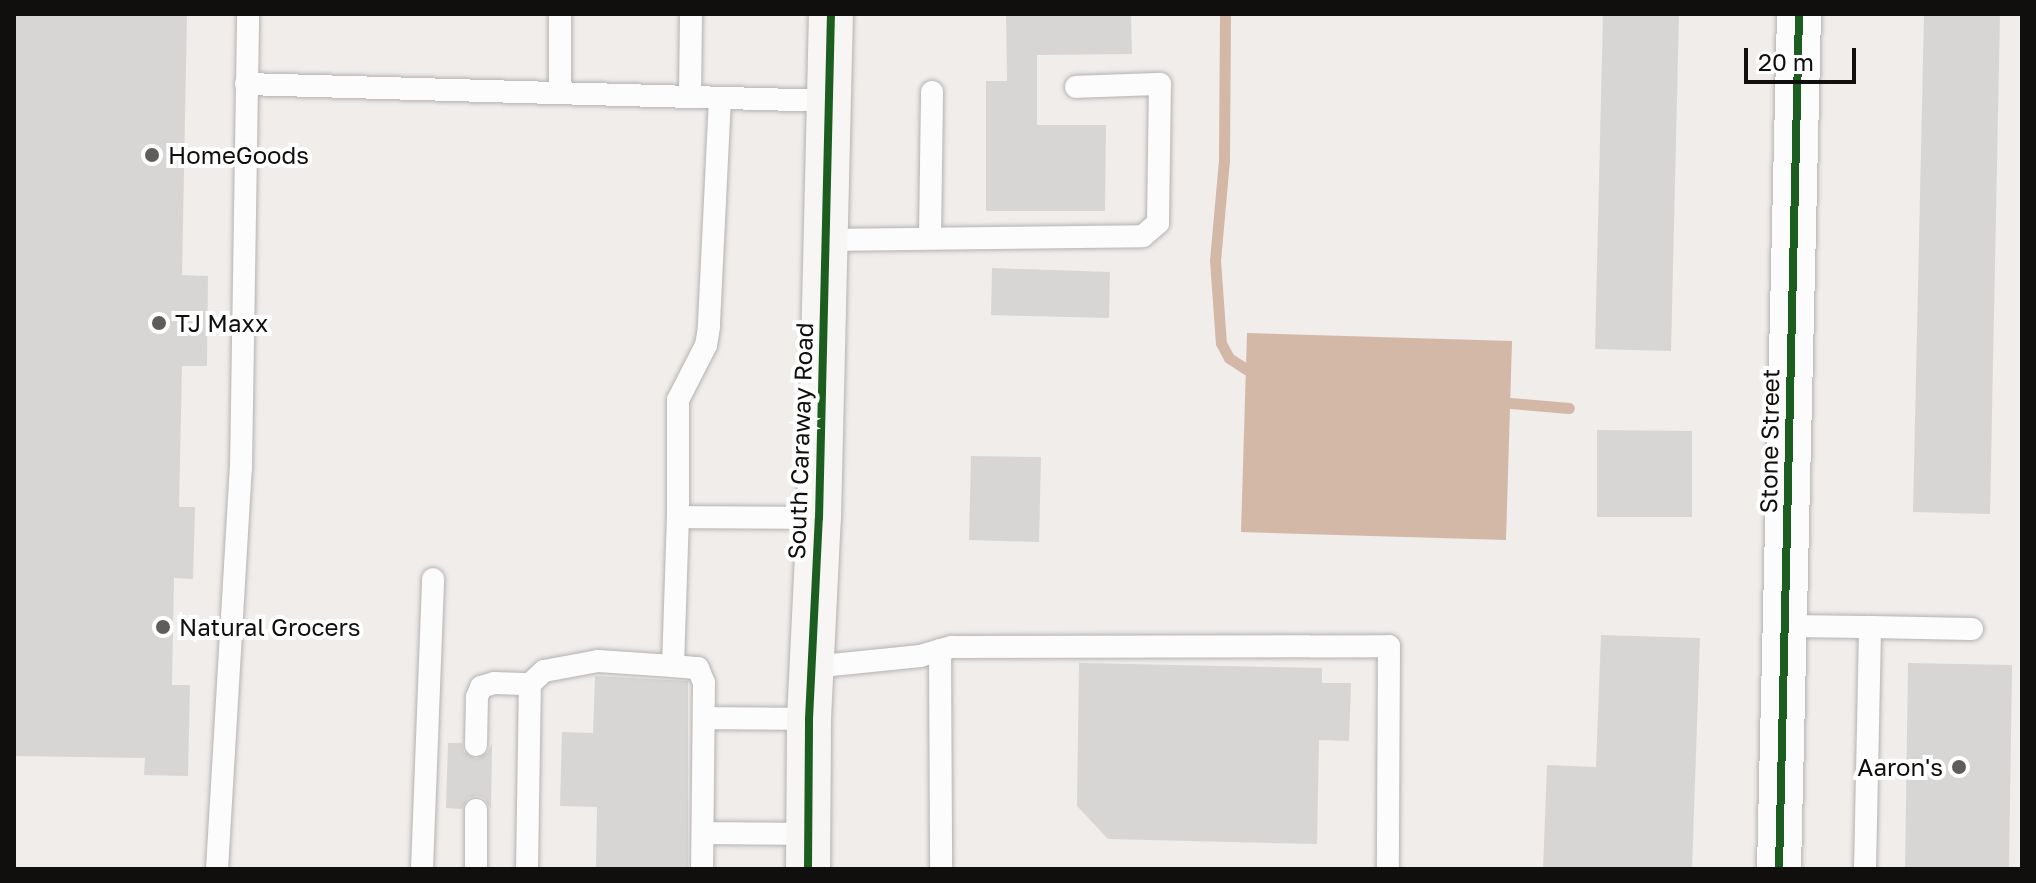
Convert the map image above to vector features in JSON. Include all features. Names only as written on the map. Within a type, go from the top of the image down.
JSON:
[{"type":"street","name":"South Caraway Road","points":[[808,852],[809,719],[819,518],[831,14]]},
{"type":"street","name":"Stone Street","points":[[1779,869],[1799,14]]},
{"type":"lane","points":[[217,869],[241,468],[248,14]]},
{"type":"lane","points":[[560,14],[560,93]]},
{"type":"lane","points":[[690,97],[691,14]]},
{"type":"lane","points":[[246,84],[829,101]]},
{"type":"lane","points":[[826,240],[1143,236],[1158,223],[1160,84],[1076,87]]},
{"type":"lane","points":[[930,238],[932,92]]},
{"type":"lane","points":[[673,666],[678,400],[706,345],[709,327],[720,98]]},
{"type":"lane","points":[[678,517],[819,518]]},
{"type":"lane","points":[[422,869],[433,579]]},
{"type":"lane","points":[[1785,626],[1972,629]]},
{"type":"lane","points":[[1865,869],[1870,627]]},
{"type":"lane","points":[[812,667],[920,656],[952,647],[1389,646],[1388,869]]},
{"type":"lane","points":[[940,650],[941,869]]},
{"type":"lane","points":[[476,745],[477,697],[481,687],[494,683],[530,684],[544,671],[598,661],[698,668],[702,673],[704,718],[702,869]]},
{"type":"lane","points":[[527,869],[530,684]]},
{"type":"lane","points":[[704,718],[809,719]]},
{"type":"lane","points":[[476,810],[476,869]]},
{"type":"lane","points":[[703,833],[808,852]]},
{"type":"shaded area","points":[[1247,333],[1512,341],[1506,540],[1241,532]]},
{"type":"building","points":[[14,14],[187,14],[182,275],[208,276],[207,366],[182,366],[179,507],[195,507],[193,579],[174,578],[172,685],[190,685],[188,776],[144,775],[145,758],[14,756]]},
{"type":"building","points":[[1006,14],[1131,14],[1132,54],[1037,55],[1037,125],[1106,125],[1105,211],[986,211],[986,81],[1007,81]]},
{"type":"building","points":[[1603,14],[1679,14],[1671,351],[1595,349]]},
{"type":"building","points":[[1924,14],[2000,14],[1990,514],[1913,512]]},
{"type":"building","points":[[992,268],[1110,272],[1109,318],[991,315]]},
{"type":"building","points":[[1597,430],[1692,431],[1692,517],[1597,517]]},
{"type":"building","points":[[971,456],[1041,457],[1039,542],[969,540]]},
{"type":"building","points":[[1601,635],[1700,638],[1692,869],[1543,869],[1547,765],[1596,767]]},
{"type":"building","points":[[1079,663],[1322,668],[1322,683],[1351,683],[1349,741],[1319,740],[1317,844],[1108,839],[1077,806]]},
{"type":"building","name":"Aaron's","points":[[1908,663],[2012,665],[2009,869],[1905,869]]},
{"type":"building","points":[[595,676],[688,681],[688,869],[596,869],[597,807],[560,806],[562,732],[593,733]]},
{"type":"building","points":[[448,743],[462,743],[464,752],[476,759],[487,753],[492,744],[491,809],[484,798],[477,796],[468,798],[462,809],[446,808]]},
{"type":"waterway","points":[[1225,14],[1224,160],[1215,260],[1221,343],[1229,358],[1246,369]]},
{"type":"waterway","points":[[1510,403],[1569,408]]},
{"type":"cycle path","points":[[808,869],[809,719],[819,518],[831,14]]},
{"type":"cycle path","points":[[1779,869],[1799,14]]},
{"type":"place","name":"HomeGoods","points":[[152,155]]},
{"type":"place","name":"TJ Maxx","points":[[159,323]]},
{"type":"place","name":"Natural Grocers","points":[[163,627]]},
{"type":"place","name":"Aaron's","points":[[1959,767]]}]
